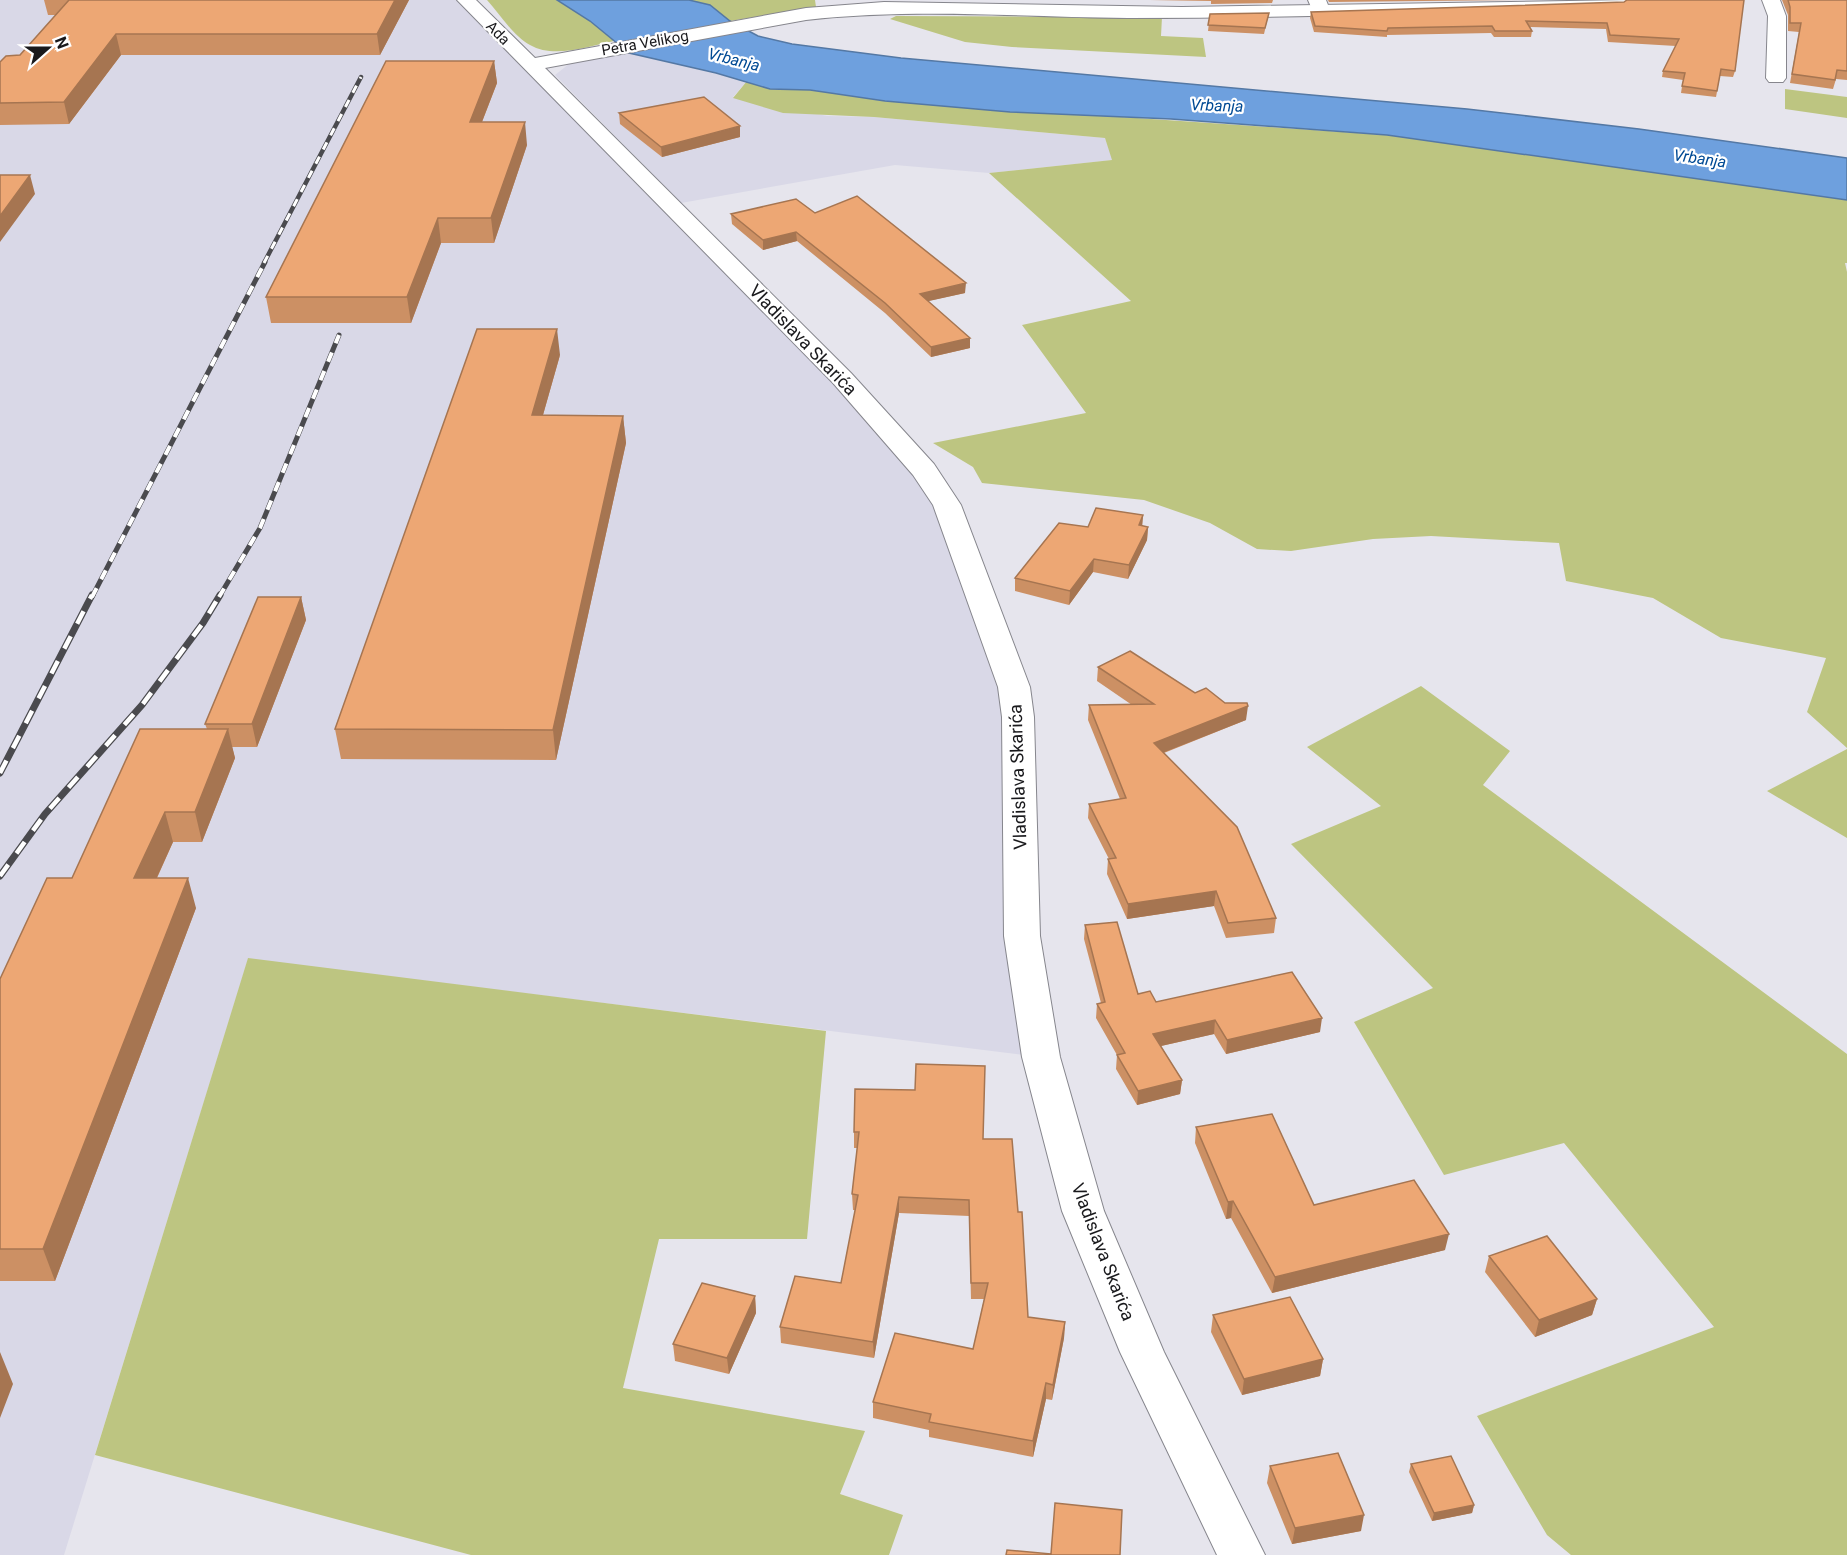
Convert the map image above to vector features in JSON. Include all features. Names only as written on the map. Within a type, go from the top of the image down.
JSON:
[{"type":"street","name":"Ada","points":[[466,0],[529,65]]},
{"type":"street","name":"Petra Velikog","points":[[529,65],[823,12],[884,7],[1113,12],[1319,5],[1623,0]]},
{"type":"street","points":[[1772,0],[1777,16],[1776,78]]},
{"type":"street","name":"Vladislava Skarića","points":[[529,65],[842,378],[924,470],[947,505],[1014,687],[1018,717],[1022,936],[1041,1056],[1083,1211],[1142,1352],[1241,1555]]},
{"type":"shaded area","points":[[0,0],[466,0],[924,470],[1014,687],[1041,1057],[248,959],[64,1555],[0,1555]]},
{"type":"shaded area","points":[[629,53],[747,81],[733,97],[827,116],[874,117],[1105,138],[1113,160],[989,173],[895,165],[681,203],[555,75],[569,64]]},
{"type":"green space","points":[[487,0],[557,0],[590,21],[614,41],[572,50],[539,49],[518,36]]},
{"type":"green space","points":[[689,0],[815,0],[816,7],[730,21],[710,5]]},
{"type":"green space","points":[[896,16],[1162,17],[1161,36],[1203,38],[1206,57],[1012,47],[965,42],[890,19]]},
{"type":"green space","points":[[747,81],[770,89],[810,90],[885,101],[1387,135],[1847,200],[1847,263],[1845,263],[1847,272],[1847,748],[1807,712],[1826,658],[1721,638],[1653,598],[1566,581],[1559,543],[1431,536],[1373,539],[1291,551],[1257,549],[1210,523],[1144,500],[982,483],[973,467],[933,443],[1086,413],[1022,325],[1131,301],[989,173],[1112,160],[1105,138],[874,117],[783,113],[733,98]]},
{"type":"green space","points":[[1785,89],[1847,97],[1847,118],[1785,109]]},
{"type":"green space","points":[[1421,686],[1510,751],[1483,785],[1847,1054],[1847,1555],[1571,1555],[1547,1535],[1477,1416],[1714,1327],[1564,1143],[1444,1175],[1354,1022],[1433,988],[1291,844],[1381,806],[1307,747]]},
{"type":"green space","points":[[1847,749],[1847,838],[1767,791]]},
{"type":"green space","points":[[248,958],[826,1031],[807,1239],[659,1239],[623,1388],[865,1431],[840,1494],[903,1515],[889,1555],[471,1555],[95,1455]]},
{"type":"water","name":"Vrbanja","points":[[557,0],[689,0],[710,5],[730,21],[758,36],[792,44],[901,58],[1467,109],[1639,129],[1847,158],[1847,200],[1387,135],[1171,119],[1010,112],[885,101],[810,90],[770,89],[716,73],[629,53],[590,21]]},
{"type":"building","points":[[69,0],[395,0],[377,34],[116,34],[64,102],[0,103],[0,62],[6,56],[20,55]]},
{"type":"building","points":[[1627,0],[1744,0],[1735,71],[1721,69],[1717,91],[1682,86],[1685,73],[1663,71],[1679,39],[1610,35],[1607,23],[1526,21],[1532,31],[1495,31],[1492,26],[1388,28],[1387,31],[1315,26],[1311,12],[1624,2]]},
{"type":"building","points":[[1788,0],[1847,0],[1847,71],[1837,70],[1835,80],[1792,74],[1801,23],[1790,23]]},
{"type":"building","points":[[1269,13],[1265,28],[1208,25],[1210,14]]},
{"type":"building","points":[[386,61],[494,61],[470,122],[525,122],[491,218],[438,218],[407,297],[266,297]]},
{"type":"building","points":[[704,97],[740,126],[661,147],[619,113]]},
{"type":"building","points":[[0,175],[30,175],[0,216]]},
{"type":"building","points":[[857,196],[966,283],[920,294],[970,338],[931,347],[885,303],[796,232],[763,240],[731,214],[796,199],[815,213]]},
{"type":"building","points":[[477,329],[557,329],[532,415],[623,416],[553,730],[335,729]]},
{"type":"building","points":[[1096,508],[1143,515],[1139,525],[1148,527],[1129,565],[1094,559],[1070,591],[1015,578],[1059,523],[1088,527]]},
{"type":"building","points":[[258,597],[301,597],[252,724],[205,724]]},
{"type":"building","points":[[1130,651],[1195,693],[1206,688],[1225,703],[1247,703],[1248,706],[1154,743],[1237,827],[1276,918],[1228,923],[1216,891],[1128,904],[1108,859],[1116,858],[1089,804],[1126,798],[1089,705],[1154,704],[1098,667]]},
{"type":"building","points":[[140,729],[228,729],[195,812],[165,812],[134,878],[188,878],[43,1249],[0,1249],[0,979],[47,878],[72,878]]},
{"type":"building","points":[[1117,922],[1138,994],[1150,991],[1156,1002],[1292,972],[1322,1018],[1227,1040],[1215,1020],[1153,1034],[1182,1080],[1138,1091],[1117,1055],[1125,1053],[1097,1004],[1105,1002],[1085,925]]},
{"type":"building","points":[[916,1064],[985,1066],[983,1139],[1012,1139],[1018,1212],[1022,1212],[1028,1317],[1065,1322],[1053,1385],[1046,1383],[1033,1441],[929,1422],[931,1414],[873,1402],[895,1333],[973,1349],[988,1283],[971,1283],[969,1200],[899,1197],[873,1342],[780,1327],[795,1276],[841,1283],[858,1195],[852,1194],[859,1132],[854,1132],[855,1089],[915,1090]]},
{"type":"building","points":[[1272,1114],[1314,1205],[1414,1180],[1449,1234],[1275,1277],[1233,1201],[1228,1202],[1196,1127]]},
{"type":"building","points":[[1547,1236],[1597,1299],[1539,1320],[1489,1256]]},
{"type":"building","points":[[702,1283],[755,1296],[727,1358],[673,1344]]},
{"type":"building","points":[[1290,1297],[1323,1359],[1244,1379],[1213,1315]]},
{"type":"building","points":[[1338,1453],[1364,1515],[1295,1528],[1270,1466]]},
{"type":"building","points":[[1451,1456],[1474,1505],[1434,1513],[1411,1464]]},
{"type":"building","points":[[1055,1503],[1122,1510],[1120,1555],[1006,1555],[1007,1550],[1051,1554]]},
{"type":"railway","points":[[264,263],[361,77]]},
{"type":"railway","points":[[92,597],[265,262]]},
{"type":"railway","points":[[219,597],[260,528],[339,335]]},
{"type":"railway","points":[[0,773],[92,595]]},
{"type":"railway","points":[[0,876],[45,814],[142,705],[203,623],[220,595]]}]
